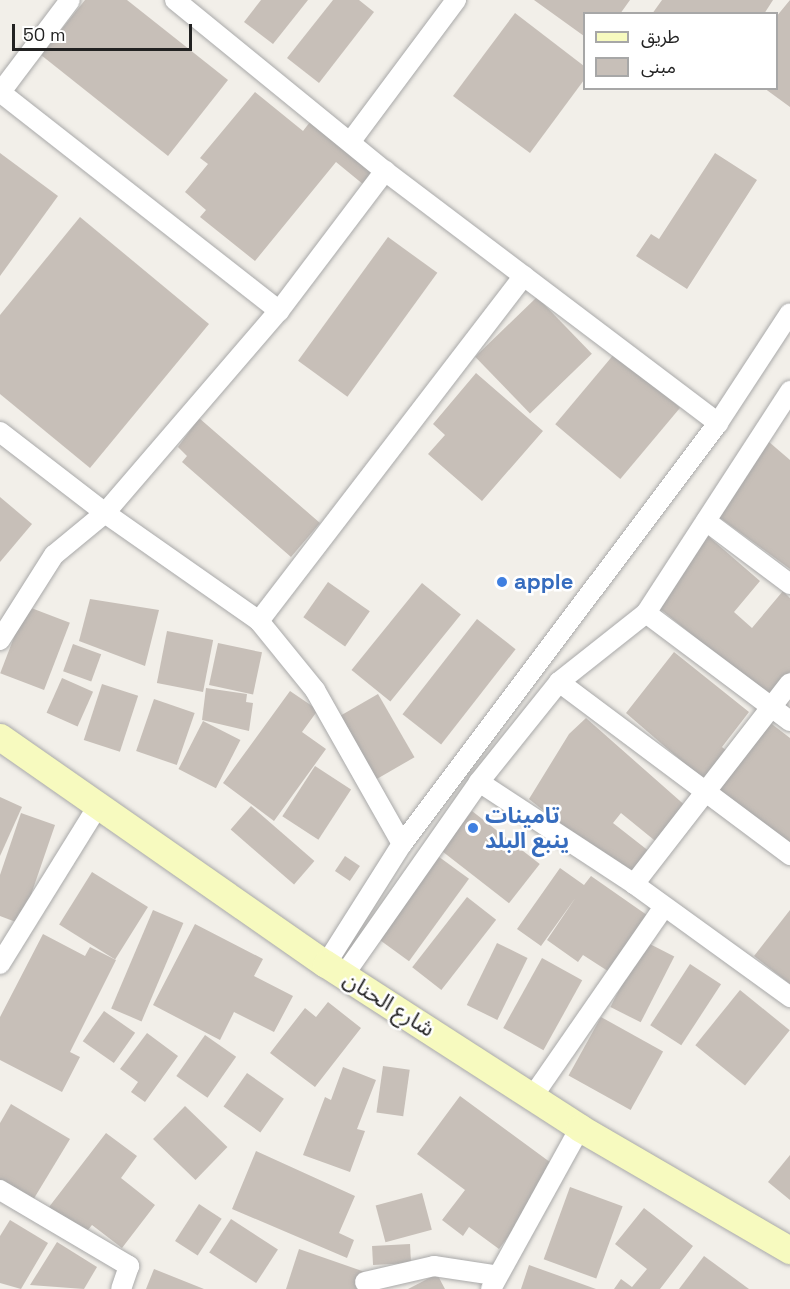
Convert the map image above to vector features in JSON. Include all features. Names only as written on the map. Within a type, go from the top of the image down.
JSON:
[{"type":"main road","name":"شارع الحنان","points":[[0,737],[96,808],[335,970],[580,1128],[790,1250]]},
{"type":"street","points":[[70,0],[0,92],[279,311]]},
{"type":"street","points":[[175,0],[385,171],[718,423]]},
{"type":"street","points":[[351,141],[456,0]]},
{"type":"street","points":[[0,640],[54,555],[105,513],[279,311],[385,171]]},
{"type":"street","points":[[259,621],[524,276]]},
{"type":"street","points":[[335,970],[402,844],[718,423],[790,313]]},
{"type":"street","points":[[335,970],[559,682],[646,612],[787,401]]},
{"type":"street","points":[[0,432],[105,513],[259,621],[315,690],[402,844]]},
{"type":"street","points":[[706,521],[790,584]]},
{"type":"street","points":[[646,612],[790,721]]},
{"type":"street","points":[[559,682],[705,789],[790,855]]},
{"type":"street","points":[[634,884],[768,705],[790,682]]},
{"type":"street","points":[[479,782],[634,884],[663,908],[790,997]]},
{"type":"street","points":[[0,964],[96,808]]},
{"type":"street","points":[[533,1096],[663,908]]},
{"type":"street","points":[[365,1282],[434,1266],[492,1282],[580,1128]]},
{"type":"street","points":[[0,1190],[129,1266],[121,1289]]},
{"type":"building","points":[[85,0],[127,0],[228,80],[168,156],[41,55]]},
{"type":"building","points":[[261,0],[308,0],[273,44],[244,22]]},
{"type":"building","points":[[333,0],[359,0],[374,12],[319,83],[287,58]]},
{"type":"building","points":[[534,0],[630,0],[621,12],[583,12],[583,35]]},
{"type":"building","points":[[662,0],[773,0],[765,12],[653,12]]},
{"type":"building","points":[[790,0],[790,107],[767,90],[778,90],[778,15]]},
{"type":"building","points":[[515,13],[583,65],[583,81],[530,153],[453,96]]},
{"type":"building","points":[[255,92],[303,131],[310,122],[374,174],[364,185],[336,162],[255,261],[200,217],[206,210],[185,192],[208,164],[200,158]]},
{"type":"building","points":[[0,153],[58,196],[0,276]]},
{"type":"building","points":[[715,153],[757,180],[687,289],[636,256],[651,234],[659,239]]},
{"type":"building","points":[[80,217],[209,324],[90,468],[0,394],[0,315]]},
{"type":"building","points":[[388,237],[437,273],[347,397],[298,361]]},
{"type":"building","points":[[537,297],[592,354],[530,414],[475,357]]},
{"type":"building","points":[[615,353],[680,408],[620,479],[555,424]]},
{"type":"building","points":[[476,373],[543,431],[482,501],[428,454],[445,435],[433,424]]},
{"type":"building","points":[[199,418],[320,523],[291,557],[182,462],[187,456],[178,447]]},
{"type":"building","points":[[762,436],[790,460],[790,569],[716,515]]},
{"type":"building","points":[[0,497],[32,524],[0,562]]},
{"type":"building","points":[[701,530],[760,581],[734,612],[752,628],[783,591],[790,598],[790,672],[769,697],[659,608]]},
{"type":"building","points":[[328,582],[370,611],[345,646],[303,617]]},
{"type":"building","points":[[422,583],[461,614],[390,702],[352,670]]},
{"type":"building","points":[[90,599],[159,610],[145,666],[79,641]]},
{"type":"building","points":[[26,606],[70,623],[44,690],[0,673]]},
{"type":"building","points":[[477,619],[516,649],[441,745],[403,714]]},
{"type":"building","points":[[167,631],[213,640],[203,692],[157,683]]},
{"type":"building","points":[[218,643],[262,652],[253,694],[209,685]]},
{"type":"building","points":[[73,644],[101,654],[91,682],[63,671]]},
{"type":"building","points":[[674,652],[749,712],[722,747],[729,753],[706,782],[626,713]]},
{"type":"building","points":[[62,678],[93,692],[78,727],[47,713]]},
{"type":"building","points":[[102,684],[138,696],[120,752],[84,740]]},
{"type":"building","points":[[206,688],[247,694],[246,702],[253,703],[249,731],[202,720]]},
{"type":"building","points":[[290,691],[318,710],[302,732],[326,749],[274,821],[223,783]]},
{"type":"building","points":[[378,694],[415,757],[375,780],[338,717]]},
{"type":"building","points":[[154,699],[195,713],[177,765],[136,751]]},
{"type":"building","points":[[586,718],[688,808],[659,844],[621,813],[613,823],[650,852],[629,879],[529,799],[569,734]]},
{"type":"building","points":[[764,718],[790,738],[790,846],[712,787]]},
{"type":"building","points":[[203,721],[240,740],[216,788],[178,769]]},
{"type":"building","points":[[315,766],[351,789],[318,840],[282,816]]},
{"type":"building","points":[[0,797],[22,807],[0,856]]},
{"type":"building","points":[[251,806],[314,861],[294,885],[231,829]]},
{"type":"building","points":[[472,811],[540,864],[509,903],[441,850]]},
{"type":"building","points":[[21,813],[55,825],[21,924],[0,916],[0,875]]},
{"type":"building","points":[[435,854],[469,879],[409,961],[375,937]]},
{"type":"building","points":[[345,856],[360,866],[350,881],[335,871]]},
{"type":"building","points":[[560,868],[584,885],[591,876],[654,920],[614,975],[583,955],[578,962],[547,940],[576,897],[541,946],[517,929]]},
{"type":"building","points":[[92,872],[148,907],[115,960],[59,925]]},
{"type":"building","points":[[467,897],[496,920],[441,990],[412,967]]},
{"type":"building","points":[[153,910],[183,923],[142,1021],[111,1008]]},
{"type":"building","points":[[790,910],[790,984],[754,956]]},
{"type":"building","points":[[195,924],[263,959],[254,976],[293,996],[274,1032],[234,1012],[220,1040],[153,1005]]},
{"type":"building","points":[[43,934],[85,956],[90,947],[116,960],[70,1052],[80,1057],[62,1092],[0,1060],[0,1017]]},
{"type":"building","points":[[644,941],[674,956],[641,1022],[610,1007]]},
{"type":"building","points":[[497,943],[528,958],[497,1020],[467,1005]]},
{"type":"building","points":[[542,958],[582,980],[543,1050],[503,1028]]},
{"type":"building","points":[[690,964],[721,984],[681,1045],[650,1025]]},
{"type":"building","points":[[740,990],[790,1030],[745,1085],[695,1045]]},
{"type":"building","points":[[328,1002],[361,1028],[315,1087],[270,1053],[305,1008],[316,1017]]},
{"type":"building","points":[[104,1011],[135,1033],[114,1063],[83,1041]]},
{"type":"building","points":[[601,1017],[663,1051],[631,1110],[569,1076]]},
{"type":"building","points":[[147,1033],[178,1056],[145,1102],[131,1092],[138,1082],[120,1069]]},
{"type":"building","points":[[205,1035],[236,1057],[207,1098],[176,1076]]},
{"type":"building","points":[[383,1066],[410,1070],[403,1116],[376,1113]]},
{"type":"building","points":[[343,1067],[376,1080],[357,1129],[365,1131],[350,1172],[303,1155],[325,1097],[331,1100]]},
{"type":"building","points":[[247,1073],[284,1099],[260,1132],[223,1107]]},
{"type":"building","points":[[460,1096],[558,1168],[499,1249],[469,1227],[463,1236],[442,1220],[465,1190],[417,1154]]},
{"type":"building","points":[[11,1104],[70,1139],[30,1205],[0,1187],[0,1123]]},
{"type":"building","points":[[185,1106],[227,1147],[195,1180],[153,1139]]},
{"type":"building","points":[[106,1133],[137,1156],[121,1178],[155,1205],[122,1248],[92,1225],[84,1235],[49,1207]]},
{"type":"building","points":[[256,1151],[355,1196],[339,1233],[354,1240],[347,1258],[232,1209]]},
{"type":"building","points":[[790,1155],[790,1200],[768,1182]]},
{"type":"building","points":[[570,1187],[623,1206],[596,1279],[544,1259]]},
{"type":"building","points":[[422,1193],[432,1230],[385,1242],[376,1205]]},
{"type":"building","points":[[199,1204],[222,1219],[198,1256],[175,1241]]},
{"type":"building","points":[[644,1208],[693,1246],[660,1289],[614,1289],[621,1279],[632,1287],[647,1269],[615,1244]]},
{"type":"building","points":[[231,1219],[278,1249],[256,1283],[209,1253]]},
{"type":"building","points":[[10,1220],[48,1243],[21,1289],[0,1283],[0,1236]]},
{"type":"building","points":[[57,1242],[97,1267],[84,1289],[30,1285]]},
{"type":"building","points":[[410,1244],[411,1263],[373,1265],[372,1246]]},
{"type":"building","points":[[299,1249],[365,1272],[359,1289],[286,1289]]},
{"type":"building","points":[[704,1256],[749,1289],[679,1289]]},
{"type":"building","points":[[529,1265],[596,1289],[521,1289]]},
{"type":"building","points":[[154,1269],[204,1289],[146,1289]]},
{"type":"building","points":[[437,1274],[445,1289],[408,1289]]},
{"type":"place","name":"apple","points":[[502,582]]},
{"type":"place","name":"تامينات ينبع البلد","points":[[473,828]]}]
